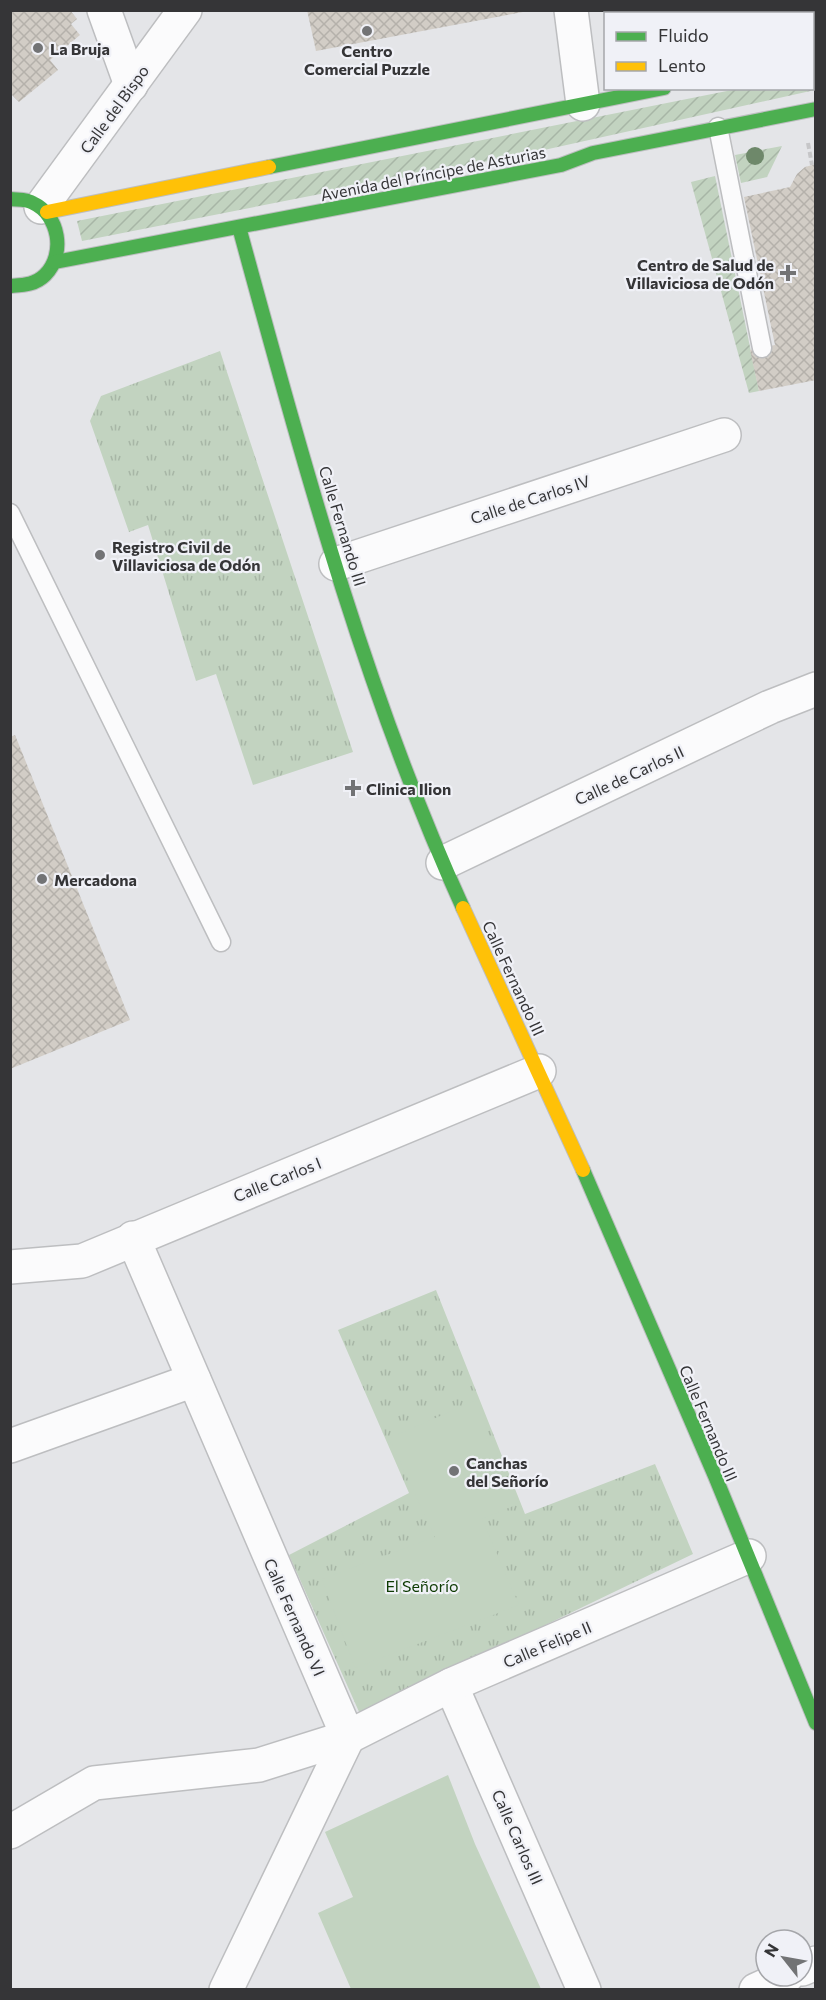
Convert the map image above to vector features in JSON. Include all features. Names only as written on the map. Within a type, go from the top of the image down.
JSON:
[{"type":"street","points":[[104,10],[131,85]]},
{"type":"street","name":"Calle del Bispo","points":[[33,206],[131,85],[186,10]]},
{"type":"street","points":[[571,10],[583,104]]},
{"type":"street","points":[[33,206],[654,90]]},
{"type":"street","name":"Avenida del Príncipe de Asturias","points":[[55,262],[561,165],[593,153],[816,109]]},
{"type":"street","points":[[10,286],[27,285],[38,280],[55,262],[59,245],[57,227],[33,206]]},
{"type":"street","name":"Calle Fernando III","points":[[239,226],[336,564],[374,679],[443,863],[539,1071],[749,1556],[816,1723]]},
{"type":"street","name":"Calle de Carlos IV","points":[[336,564],[724,435]]},
{"type":"street","name":"Calle de Carlos II","points":[[443,863],[770,707],[816,689]]},
{"type":"street","name":"Calle Carlos I","points":[[10,1267],[82,1261],[539,1071]]},
{"type":"street","name":"Calle Fernando VI","points":[[133,1238],[265,1550],[348,1737]]},
{"type":"street","points":[[10,1446],[194,1380]]},
{"type":"street","name":"Calle Felipe II","points":[[10,1832],[94,1783],[259,1765],[348,1737],[451,1685],[749,1556]]},
{"type":"street","name":"Calle Carlos III","points":[[451,1685],[584,1989]]},
{"type":"street","points":[[226,1989],[348,1737]]},
{"type":"lane","points":[[718,127],[762,348]]},
{"type":"lane","points":[[10,513],[221,942]]},
{"type":"path","points":[[806,134],[812,165]]},
{"type":"green space","points":[[814,72],[815,90],[544,150],[82,241],[77,221],[732,90],[814,90]]},
{"type":"green space","points":[[782,146],[767,177],[741,183],[735,155]]},
{"type":"green space","points":[[715,176],[759,391],[749,393],[691,182]]},
{"type":"green space","points":[[220,351],[353,752],[253,785],[216,674],[196,681],[148,525],[129,532],[90,421],[101,396]]},
{"type":"green space","name":"El Señorío","points":[[436,1290],[525,1514],[655,1464],[693,1554],[360,1714],[289,1555],[409,1493],[338,1330]]},
{"type":"green space","points":[[475,1401],[518,1504],[482,1519],[519,1605],[355,1668],[322,1579],[435,1537],[389,1438]]},
{"type":"green space","points":[[448,1775],[475,1844],[541,1989],[351,1989],[318,1913],[353,1897],[325,1832]]},
{"type":"building","name":"La Bruja","points":[[10,10],[70,10],[77,19],[71,24],[80,35],[50,60],[58,70],[19,102],[10,93]]},
{"type":"building","name":"Centro Comercial Puzzle","points":[[307,10],[523,10],[523,12],[316,51]]},
{"type":"building","name":"Centro de Salud de Villaviciosa de Odón","points":[[816,164],[816,380],[759,391],[750,350],[775,345],[744,197],[790,187],[797,174],[805,167]]},
{"type":"building","name":"Mercadona","points":[[15,735],[130,1020],[10,1069],[10,737]]},
{"type":"traffic: fast","points":[[269,167],[654,90]]},
{"type":"traffic: fast","points":[[55,262],[561,165],[593,153],[816,109]]},
{"type":"traffic: fast","points":[[10,199],[28,201],[42,209],[49,216],[57,236],[56,257],[45,275],[29,284],[10,286]]},
{"type":"traffic: fast","points":[[239,227],[311,486],[365,658],[395,742],[463,908]]},
{"type":"traffic: fast","points":[[583,1170],[715,1476],[816,1723]]},
{"type":"traffic: slow","points":[[47,212],[269,167]]},
{"type":"traffic: slow","points":[[463,908],[583,1170]]},
{"type":"place","name":"Centro Comercial Puzzle","points":[[367,31]]},
{"type":"place","name":"La Bruja","points":[[38,48]]},
{"type":"place","name":"Centro de Salud de Villaviciosa de Odón","points":[[788,273]]},
{"type":"place","name":"Registro Civil de Villaviciosa de Odón","points":[[100,555]]},
{"type":"place","name":"Clinica Ilion","points":[[353,788]]},
{"type":"place","name":"Mercadona","points":[[42,879]]},
{"type":"place","name":"Canchas del Señorío","points":[[454,1471]]}]
